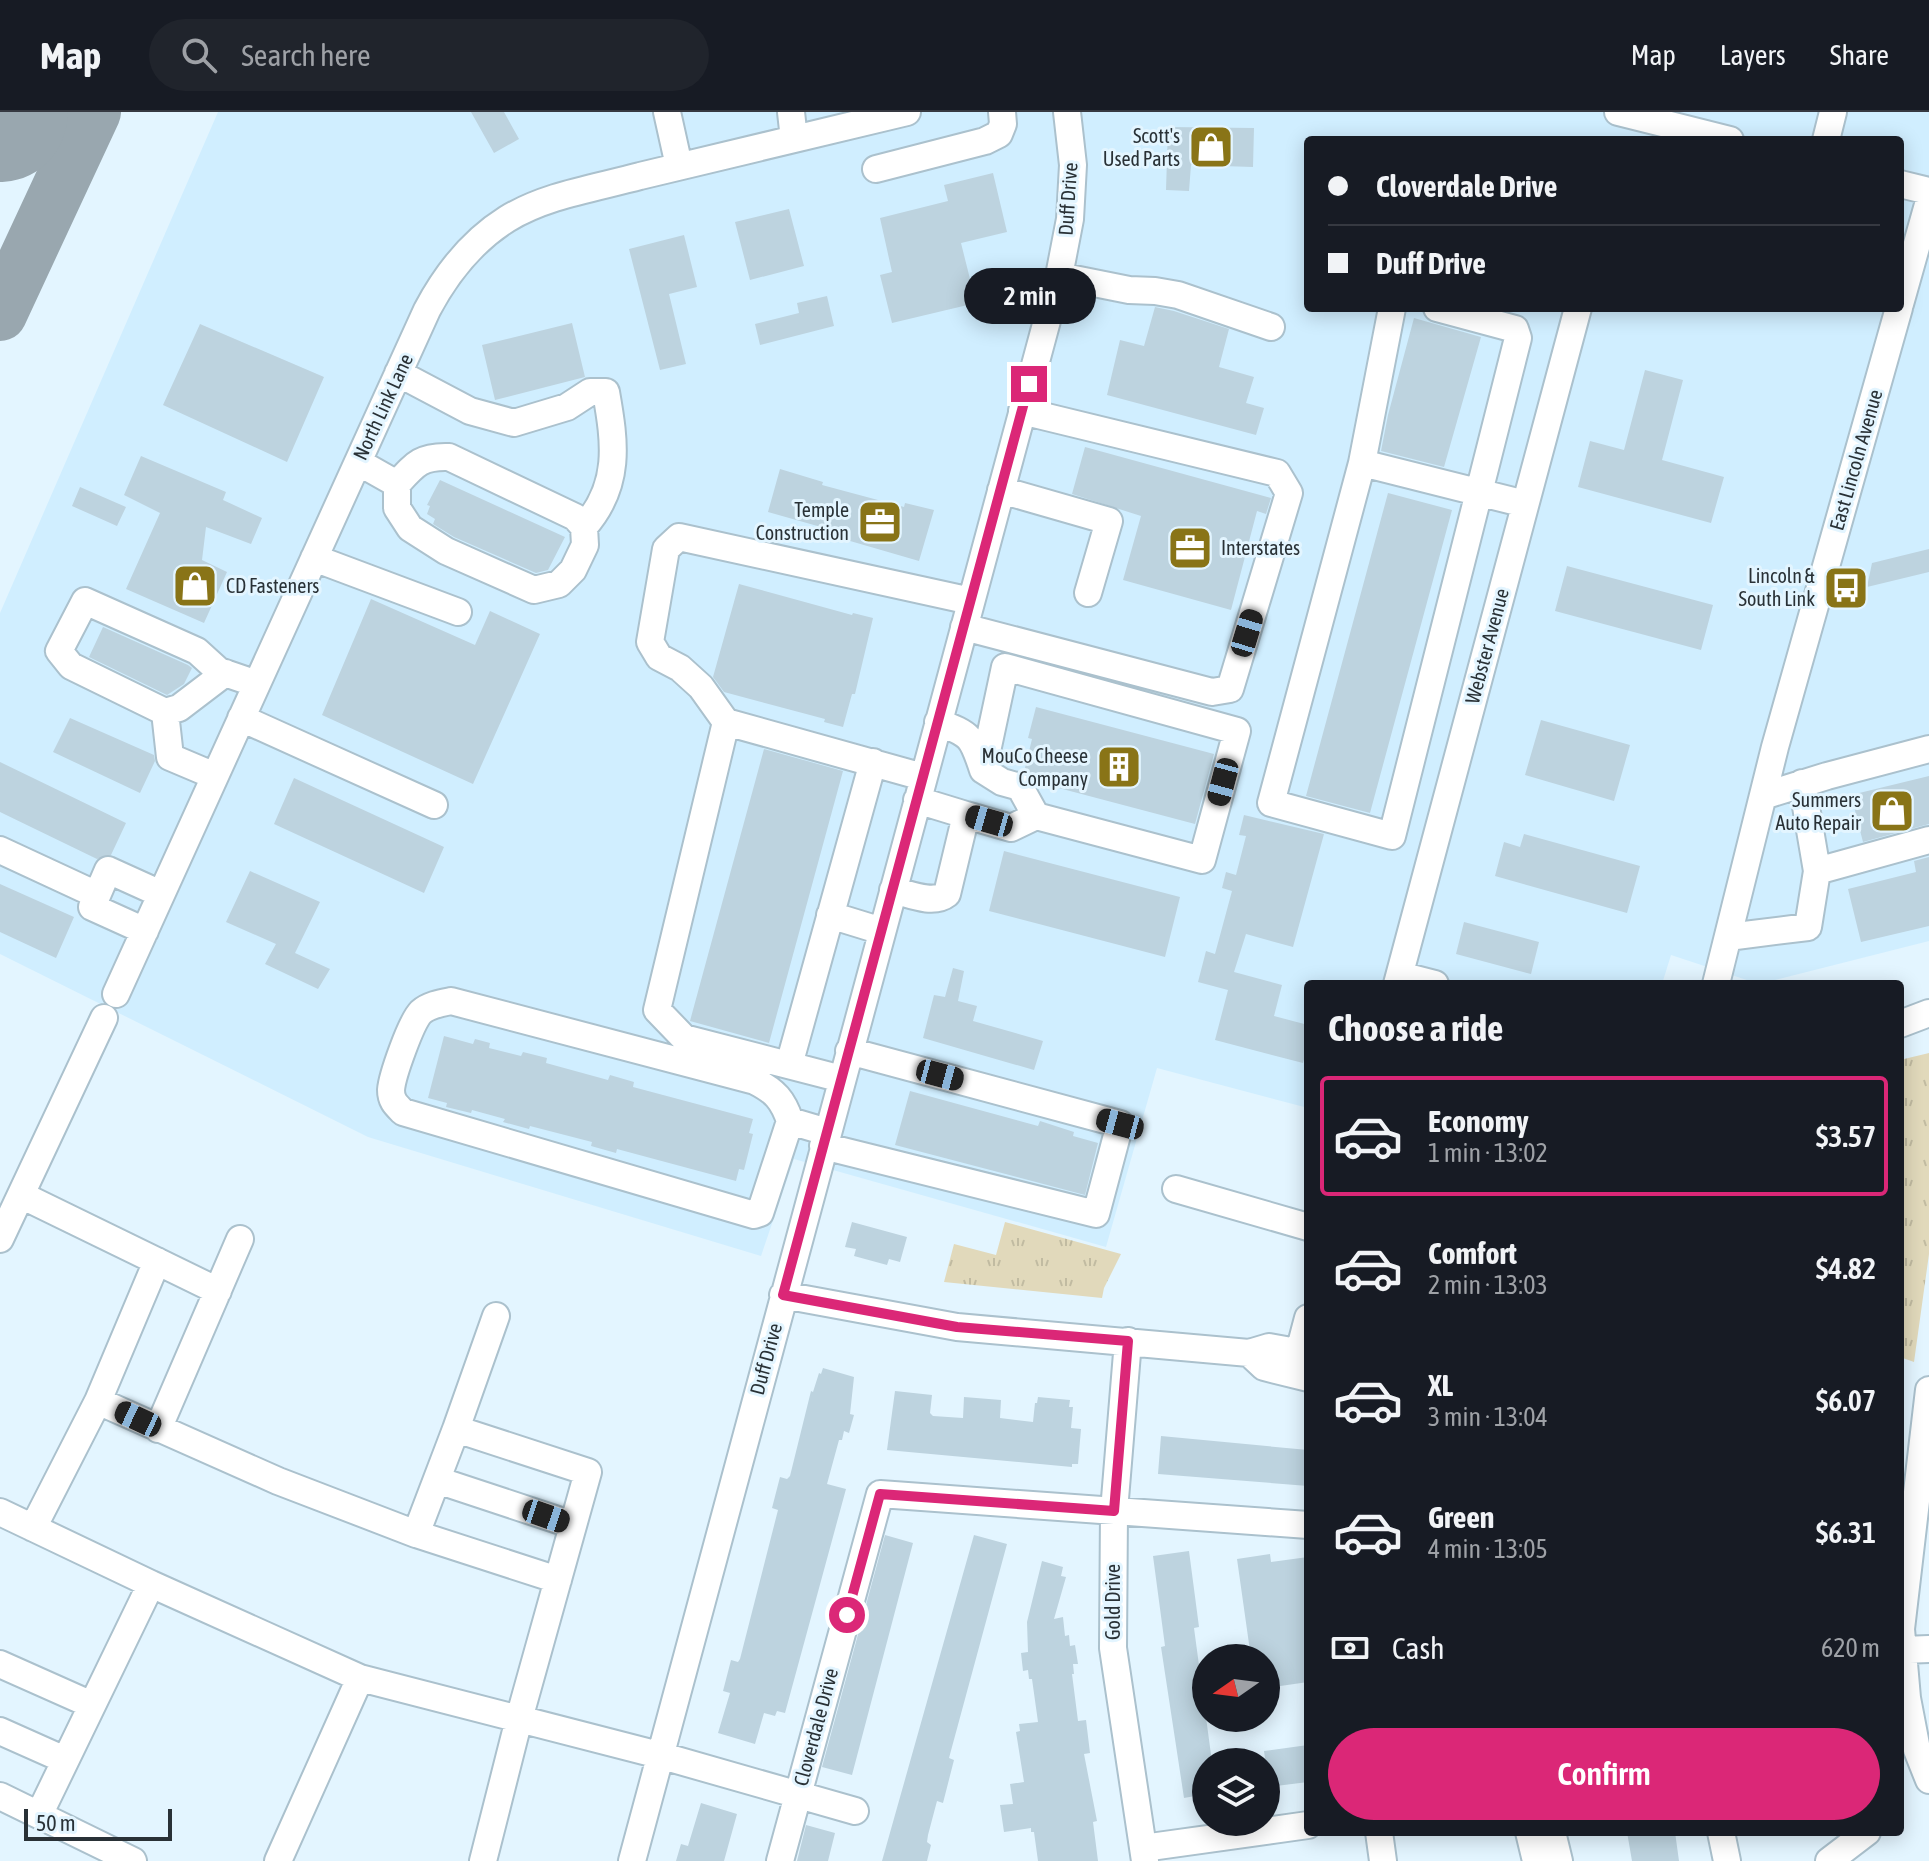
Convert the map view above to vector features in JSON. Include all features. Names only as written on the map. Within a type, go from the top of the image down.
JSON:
[{"type":"street","points":[[667,112],[679,166]]},
{"type":"street","points":[[791,112],[794,139]]},
{"type":"street","points":[[876,169],[985,141],[999,134],[1003,124],[1002,112]]},
{"type":"street","name":"Duff Drive","points":[[632,1861],[1059,276],[1070,219],[1073,165],[1067,112]]},
{"type":"street","points":[[1827,136],[1833,112]]},
{"type":"street","name":"North Link Lane","points":[[116,994],[441,283],[480,239],[507,219],[540,203],[895,113]]},
{"type":"street","points":[[1625,120],[1715,129]]},
{"type":"street","points":[[1904,185],[1929,191]]},
{"type":"street","name":"East Lincoln Avenue","points":[[1904,292],[1929,201]]},
{"type":"street","points":[[1059,276],[1129,290],[1178,295],[1271,327]]},
{"type":"street","points":[[1391,312],[1362,463],[1271,803],[1392,836],[1518,338],[1515,329],[1452,312]]},
{"type":"street","name":"Webster Avenue","points":[[1398,980],[1577,312]]},
{"type":"street","name":"East Lincoln Avenue","points":[[1717,980],[1763,796],[1898,312]]},
{"type":"street","points":[[398,373],[470,411],[514,423],[567,407],[590,392],[606,392],[614,458],[608,490],[597,513],[584,527]]},
{"type":"street","points":[[964,627],[1212,692],[1230,689],[1289,493],[1277,473],[1022,411]]},
{"type":"street","points":[[432,456],[449,457],[575,517],[584,527],[585,545],[573,570],[559,584],[534,590],[446,551],[410,528],[397,508],[397,484],[416,463],[432,456]]},
{"type":"street","points":[[358,462],[397,484]]},
{"type":"street","points":[[1362,463],[1525,504]]},
{"type":"street","points":[[1001,490],[1109,521],[1088,593]]},
{"type":"street","points":[[971,601],[679,537],[666,549],[650,642],[659,657],[680,668],[701,687],[726,722],[873,762],[966,815],[1011,828],[1036,816],[1202,860],[1237,731],[1005,667],[983,770]]},
{"type":"street","points":[[314,558],[458,612]]},
{"type":"street","points":[[225,673],[179,708],[165,712],[71,666],[59,651],[85,601],[197,651],[219,671],[225,673],[257,684]]},
{"type":"street","points":[[165,712],[170,757],[215,776]]},
{"type":"street","points":[[241,718],[434,805]]},
{"type":"street","points":[[726,722],[657,1010],[684,1038],[842,1079]]},
{"type":"street","points":[[938,722],[966,734],[976,748],[983,770],[1002,782],[1020,787],[1036,816]]},
{"type":"street","points":[[1763,796],[1929,749]]},
{"type":"street","points":[[789,1065],[873,762]]},
{"type":"street","points":[[1728,937],[1808,927],[1817,871],[1802,783]]},
{"type":"street","points":[[893,890],[931,899],[947,894],[966,815]]},
{"type":"street","points":[[1817,871],[1929,840]]},
{"type":"street","points":[[0,850],[97,895]]},
{"type":"street","points":[[145,931],[92,907],[97,895],[108,870],[161,894]]},
{"type":"street","points":[[830,915],[882,931]]},
{"type":"street","points":[[760,1213],[790,1121],[784,1104],[773,1090],[755,1081],[451,1001],[435,1004],[420,1013],[412,1026],[391,1088],[393,1102],[403,1112],[802,1227]]},
{"type":"street","points":[[1904,1022],[1929,1013]]},
{"type":"street","points":[[0,1239],[104,1018]]},
{"type":"street","points":[[790,1121],[825,1139],[1096,1214],[1120,1124],[849,1051]]},
{"type":"street","points":[[1176,1189],[1304,1226]]},
{"type":"street","points":[[21,1195],[218,1291]]},
{"type":"street","points":[[158,1429],[240,1239]]},
{"type":"street","points":[[33,1528],[98,1401],[157,1261]]},
{"type":"street","points":[[783,1295],[957,1327],[1249,1353],[1269,1347],[1303,1353]]},
{"type":"street","points":[[416,1534],[496,1316]]},
{"type":"street","name":"Gold Drive","points":[[1128,1341],[1114,1511],[1113,1648],[1144,1854]]},
{"type":"street","points":[[1249,1353],[1264,1367],[1304,1377]]},
{"type":"street","points":[[1904,1603],[1929,1390]]},
{"type":"street","points":[[98,1401],[278,1481],[416,1534],[558,1580]]},
{"type":"street","points":[[456,1429],[588,1472],[483,1861]]},
{"type":"street","points":[[437,1480],[573,1525]]},
{"type":"street","name":"Cloverdale Drive","points":[[780,1861],[880,1494],[1114,1511]]},
{"type":"street","points":[[1114,1511],[1304,1525]]},
{"type":"street","points":[[0,1512],[360,1678],[659,1755],[855,1811]]},
{"type":"street","points":[[39,1815],[151,1584]]},
{"type":"street","points":[[1904,1633],[1916,1650],[1907,1698],[1917,1750],[1929,1780]]},
{"type":"street","points":[[0,1664],[92,1705]]},
{"type":"street","points":[[278,1861],[360,1678]]},
{"type":"street","points":[[0,1731],[65,1760]]},
{"type":"street","points":[[0,1796],[133,1861]]},
{"type":"street","points":[[1144,1854],[1304,1826]]},
{"type":"street","points":[[1380,1836],[1383,1861]]},
{"type":"street","points":[[1530,1836],[1536,1861]]},
{"type":"street","points":[[1553,1836],[1559,1861]]},
{"type":"street","points":[[1722,1836],[1727,1861]]},
{"type":"street","points":[[1829,1861],[1862,1836]]},
{"type":"shaded area","points":[[218,112],[1929,112],[1929,941],[1775,980],[1747,980],[1671,955],[1663,980],[1304,980],[1304,1107],[1157,1068],[1106,1247],[794,1159],[761,1256],[368,1137],[0,954],[0,613]]},
{"type":"green space","points":[[1929,1053],[1929,1254],[1914,1362],[1904,1358],[1904,1059]]},
{"type":"green space","points":[[1005,1222],[1121,1254],[1102,1298],[944,1282],[954,1244],[996,1255]]},
{"type":"building","points":[[471,112],[504,112],[519,139],[494,153]]},
{"type":"building","name":"Scott's Used Parts","points":[[1168,127],[1254,128],[1253,167],[1191,165],[1189,191],[1166,190]]},
{"type":"building","points":[[993,173],[1007,232],[961,243],[976,303],[892,323],[880,275],[892,272],[880,218],[948,201],[944,185]]},
{"type":"building","points":[[789,209],[804,266],[750,280],[735,222]]},
{"type":"building","points":[[684,235],[697,287],[669,294],[686,364],[660,370],[629,249]]},
{"type":"building","points":[[827,296],[834,326],[760,345],[755,324],[799,313],[797,303]]},
{"type":"building","points":[[1155,307],[1229,329],[1219,367],[1254,377],[1246,403],[1264,408],[1256,435],[1107,395],[1120,340],[1144,346]]},
{"type":"building","points":[[1414,318],[1481,337],[1444,467],[1381,451]]},
{"type":"building","points":[[572,323],[585,377],[495,400],[482,345]]},
{"type":"building","points":[[200,324],[324,377],[287,462],[163,405]]},
{"type":"building","points":[[1645,370],[1683,380],[1662,460],[1724,477],[1711,523],[1578,487],[1590,441],[1624,450]]},
{"type":"building","name":"Interstates","points":[[1085,447],[1271,498],[1266,514],[1257,511],[1231,610],[1123,580],[1141,516],[1072,494]]},
{"type":"building","points":[[141,456],[226,492],[223,500],[262,518],[251,544],[206,527],[202,560],[227,572],[204,623],[126,589],[160,513],[124,495]]},
{"type":"building","name":"Temple Construction","points":[[780,469],[823,482],[822,485],[904,507],[905,503],[934,510],[919,561],[826,534],[828,529],[768,512]]},
{"type":"building","points":[[440,480],[565,537],[548,570],[536,573],[454,537],[433,524],[435,519],[427,514],[430,506],[427,505]]},
{"type":"building","points":[[80,487],[126,507],[117,526],[72,506]]},
{"type":"building","points":[[1388,493],[1452,510],[1370,813],[1306,796]]},
{"type":"building","points":[[1929,549],[1929,572],[1867,587],[1872,563]]},
{"type":"building","points":[[1567,566],[1713,605],[1701,650],[1555,611]]},
{"type":"building","points":[[739,584],[873,618],[855,694],[852,694],[843,727],[824,722],[825,719],[724,692],[713,677]]},
{"type":"building","points":[[371,599],[475,645],[490,611],[540,634],[473,784],[322,715]]},
{"type":"building","points":[[103,627],[188,665],[192,668],[184,684],[167,695],[89,657]]},
{"type":"building","name":"MouCo Cheese Company","points":[[1036,707],[1214,754],[1195,824],[1036,782],[1024,772]]},
{"type":"building","points":[[70,718],[154,755],[155,761],[140,793],[53,752]]},
{"type":"building","points":[[1541,720],[1630,745],[1614,801],[1525,775]]},
{"type":"building","points":[[764,749],[843,771],[769,1043],[690,1021]]},
{"type":"building","points":[[0,762],[126,823],[111,855],[97,859],[0,812]]},
{"type":"building","name":"Summers Auto Repair","points":[[1929,776],[1929,824],[1863,842],[1851,795]]},
{"type":"building","points":[[294,778],[444,847],[424,893],[274,824]]},
{"type":"building","points":[[1244,815],[1324,834],[1293,947],[1246,934],[1234,972],[1282,985],[1274,1016],[1304,1024],[1303,1063],[1215,1040],[1228,990],[1198,982],[1206,951],[1215,954],[1232,891],[1222,888],[1226,872],[1236,875],[1246,836],[1239,835]]},
{"type":"building","points":[[1524,834],[1640,866],[1627,913],[1495,876],[1504,842],[1520,847]]},
{"type":"building","points":[[1004,851],[1180,897],[1165,957],[989,911]]},
{"type":"building","points":[[1929,857],[1929,926],[1861,942],[1848,889],[1916,872],[1914,861]]},
{"type":"building","points":[[250,871],[320,902],[295,953],[330,969],[318,989],[265,964],[276,944],[226,922]]},
{"type":"building","points":[[0,884],[74,917],[56,958],[0,932]]},
{"type":"building","points":[[1464,922],[1539,942],[1531,974],[1456,954]]},
{"type":"building","points":[[953,968],[964,971],[958,1001],[977,1006],[973,1021],[1043,1041],[1034,1070],[923,1038],[934,995],[945,997]]},
{"type":"building","points":[[444,1036],[473,1044],[475,1039],[490,1043],[489,1048],[521,1056],[523,1052],[547,1058],[546,1063],[608,1080],[610,1075],[634,1082],[633,1087],[753,1119],[749,1133],[753,1134],[744,1170],[739,1169],[736,1181],[617,1149],[616,1153],[591,1146],[592,1142],[530,1126],[529,1129],[472,1110],[471,1113],[446,1107],[447,1103],[428,1098]]},
{"type":"building","points":[[910,1091],[1038,1126],[1040,1121],[1098,1143],[1085,1195],[895,1145]]},
{"type":"building","points":[[852,1222],[907,1237],[900,1262],[889,1259],[887,1265],[854,1256],[856,1249],[845,1247]]},
{"type":"building","points":[[823,1368],[854,1377],[850,1414],[854,1415],[849,1433],[844,1431],[842,1440],[839,1440],[827,1484],[846,1489],[785,1713],[777,1711],[775,1716],[764,1713],[755,1744],[718,1733],[730,1693],[723,1691],[731,1660],[738,1662],[740,1659],[778,1510],[772,1508],[780,1477],[787,1479],[790,1476],[811,1391]]},
{"type":"building","points":[[895,1391],[932,1395],[930,1413],[933,1416],[963,1418],[964,1397],[1001,1400],[1000,1418],[1033,1422],[1038,1397],[1070,1400],[1069,1407],[1073,1407],[1071,1428],[1081,1429],[1078,1464],[1072,1464],[1072,1467],[887,1450]]},
{"type":"building","points":[[1161,1436],[1304,1450],[1304,1486],[1158,1474]]},
{"type":"building","points":[[885,1535],[913,1543],[852,1775],[822,1767]]},
{"type":"building","points":[[974,1535],[1007,1544],[949,1758],[954,1760],[943,1803],[937,1801],[928,1835],[927,1842],[931,1845],[927,1861],[882,1861]]},
{"type":"building","points":[[1189,1551],[1199,1627],[1194,1628],[1196,1644],[1192,1644],[1192,1732],[1208,1732],[1210,1748],[1192,1748],[1192,1797],[1184,1798],[1161,1647],[1165,1646],[1153,1556]]},
{"type":"building","points":[[1270,1554],[1271,1562],[1304,1558],[1304,1683],[1280,1686],[1280,1644],[1249,1644],[1237,1559]]},
{"type":"building","points":[[1042,1561],[1063,1567],[1061,1576],[1066,1577],[1054,1619],[1063,1617],[1065,1636],[1069,1635],[1070,1646],[1075,1645],[1078,1664],[1073,1664],[1072,1674],[1078,1721],[1086,1720],[1090,1753],[1084,1754],[1097,1821],[1093,1822],[1098,1861],[1038,1861],[1031,1828],[1004,1832],[1000,1805],[1013,1804],[1010,1784],[1024,1782],[1016,1732],[1020,1731],[1019,1724],[1038,1722],[1032,1679],[1029,1679],[1028,1670],[1023,1671],[1021,1653],[1028,1652],[1027,1622]]},
{"type":"building","points":[[1304,1746],[1304,1783],[1280,1786],[1280,1749]]},
{"type":"building","points":[[701,1803],[737,1814],[724,1861],[676,1861],[681,1844],[688,1846]]},
{"type":"building","points":[[806,1825],[835,1833],[828,1861],[797,1861]]},
{"type":"building","points":[[1628,1836],[1676,1836],[1679,1861],[1632,1861]]},
{"type":"taxiway","points":[[0,314],[94,112]]},
{"type":"place","name":"Scott's Used Parts","points":[[1211,147]]},
{"type":"place","name":"Temple Construction","points":[[880,522]]},
{"type":"place","name":"Interstates","points":[[1190,548]]},
{"type":"place","name":"CD Fasteners","points":[[195,586]]},
{"type":"place","name":"Lincoln & South Link","points":[[1846,588]]},
{"type":"place","name":"MouCo Cheese Company","points":[[1119,767]]},
{"type":"place","name":"Summers Auto Repair","points":[[1892,811]]},
{"type":"route","points":[[847,1615],[880,1494],[1114,1511],[1128,1341],[957,1327],[783,1295],[1029,384]]}]
